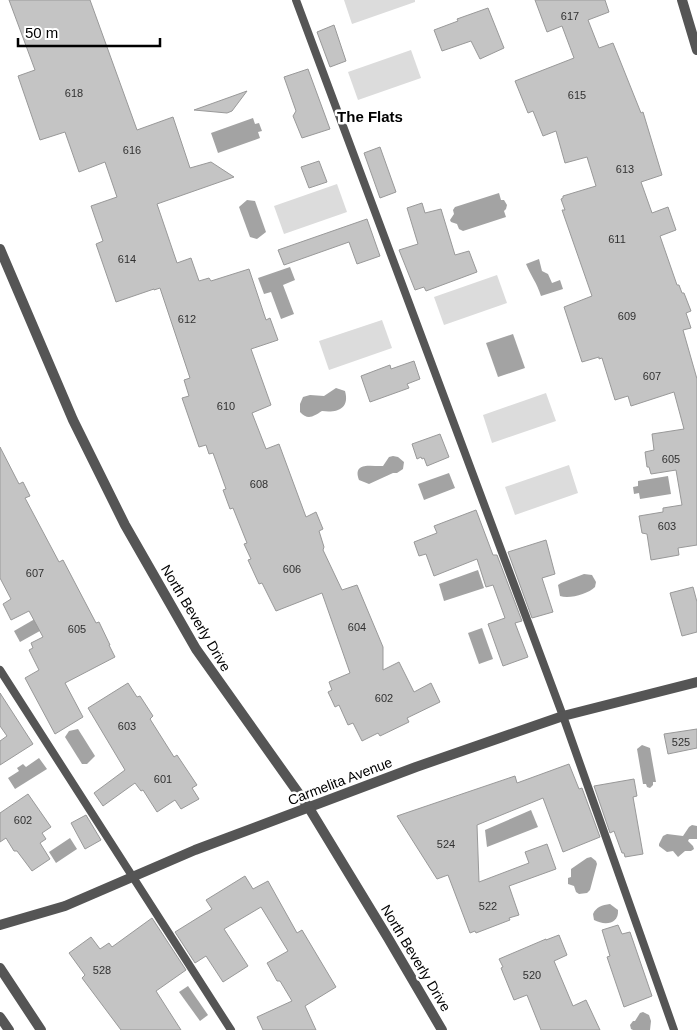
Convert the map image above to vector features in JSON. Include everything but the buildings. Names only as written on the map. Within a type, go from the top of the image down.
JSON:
[{"type":"street","points":[[682,0],[697,50]]},
{"type":"street","name":"North Beverly Drive","points":[[0,249],[73,420],[125,525],[196,649],[308,808],[442,1030]]},
{"type":"street","name":"Carmelita Avenue","points":[[0,925],[65,906],[195,850],[416,767],[563,716],[697,682]]},
{"type":"street","points":[[0,968],[41,1030]]},
{"type":"street","points":[[0,1017],[8,1030]]},
{"type":"lane","points":[[296,0],[563,716],[674,1030]]},
{"type":"lane","points":[[0,670],[231,1030]]},
{"type":"shaded area","points":[[344,0],[415,0],[415,2],[352,24]]},
{"type":"shaded area","points":[[411,50],[421,78],[358,100],[348,72]]},
{"type":"shaded area","points":[[253,118],[255,124],[259,123],[262,131],[258,132],[260,138],[218,153],[211,133]]},
{"type":"shaded area","points":[[337,184],[347,212],[284,234],[274,206]]},
{"type":"shaded area","points":[[499,193],[501,200],[504,200],[507,205],[504,211],[506,217],[463,231],[459,229],[457,224],[451,222],[455,207]]},
{"type":"shaded area","points":[[247,200],[255,201],[266,232],[257,239],[250,237],[239,207]]},
{"type":"shaded area","points":[[539,259],[542,271],[548,274],[552,283],[560,280],[563,289],[541,296],[526,264]]},
{"type":"shaded area","points":[[290,267],[295,280],[283,285],[294,314],[281,319],[271,292],[264,294],[258,278]]},
{"type":"shaded area","points":[[497,275],[507,303],[444,325],[434,297]]},
{"type":"shaded area","points":[[382,320],[392,348],[329,370],[319,341]]},
{"type":"shaded area","points":[[513,334],[525,368],[498,377],[486,343]]},
{"type":"shaded area","points":[[336,388],[345,391],[346,402],[341,408],[333,411],[322,411],[311,417],[300,412],[300,404],[303,397],[310,395],[324,396]]},
{"type":"shaded area","points":[[546,393],[556,421],[492,443],[483,415]]},
{"type":"shaded area","points":[[389,457],[398,457],[404,462],[403,469],[369,484],[359,480],[358,470],[361,467],[383,466]]},
{"type":"shaded area","points":[[569,465],[578,493],[515,515],[505,487]]},
{"type":"shaded area","points":[[449,473],[455,488],[424,500],[418,484]]},
{"type":"shaded area","points":[[668,476],[671,494],[640,499],[639,493],[634,494],[633,487],[638,486],[638,481]]},
{"type":"shaded area","points":[[478,570],[484,588],[444,601],[439,584]]},
{"type":"shaded area","points":[[584,574],[592,575],[596,582],[595,587],[579,595],[560,596],[558,585]]},
{"type":"shaded area","points":[[40,616],[47,627],[20,642],[14,631]]},
{"type":"shaded area","points":[[482,628],[493,659],[479,664],[468,633]]},
{"type":"shaded area","points":[[78,729],[95,756],[87,764],[82,764],[65,737],[69,731]]},
{"type":"shaded area","points":[[642,745],[650,748],[656,782],[653,782],[650,788],[643,784],[637,749]]},
{"type":"shaded area","points":[[39,758],[47,769],[15,789],[8,778],[19,771],[17,768],[23,764],[26,767]]},
{"type":"shaded area","points":[[531,810],[538,827],[487,847],[485,830]]},
{"type":"shaded area","points":[[692,825],[697,826],[697,839],[689,839],[688,841],[694,849],[691,851],[685,851],[678,857],[673,851],[667,852],[659,846],[663,836],[667,834],[683,836]]},
{"type":"shaded area","points":[[70,838],[77,849],[56,863],[49,852]]},
{"type":"shaded area","points":[[591,857],[597,864],[590,890],[587,893],[579,894],[574,886],[568,884],[568,878],[571,877],[571,869]]},
{"type":"shaded area","points":[[610,904],[618,910],[618,915],[614,921],[603,923],[594,920],[593,914],[598,908]]},
{"type":"shaded area","points":[[188,986],[208,1015],[200,1021],[179,992]]},
{"type":"shaded area","points":[[643,1012],[649,1015],[651,1021],[650,1030],[631,1029],[630,1025]]},
{"type":"district","name":"The Flats","points":[[370,117]]}]
